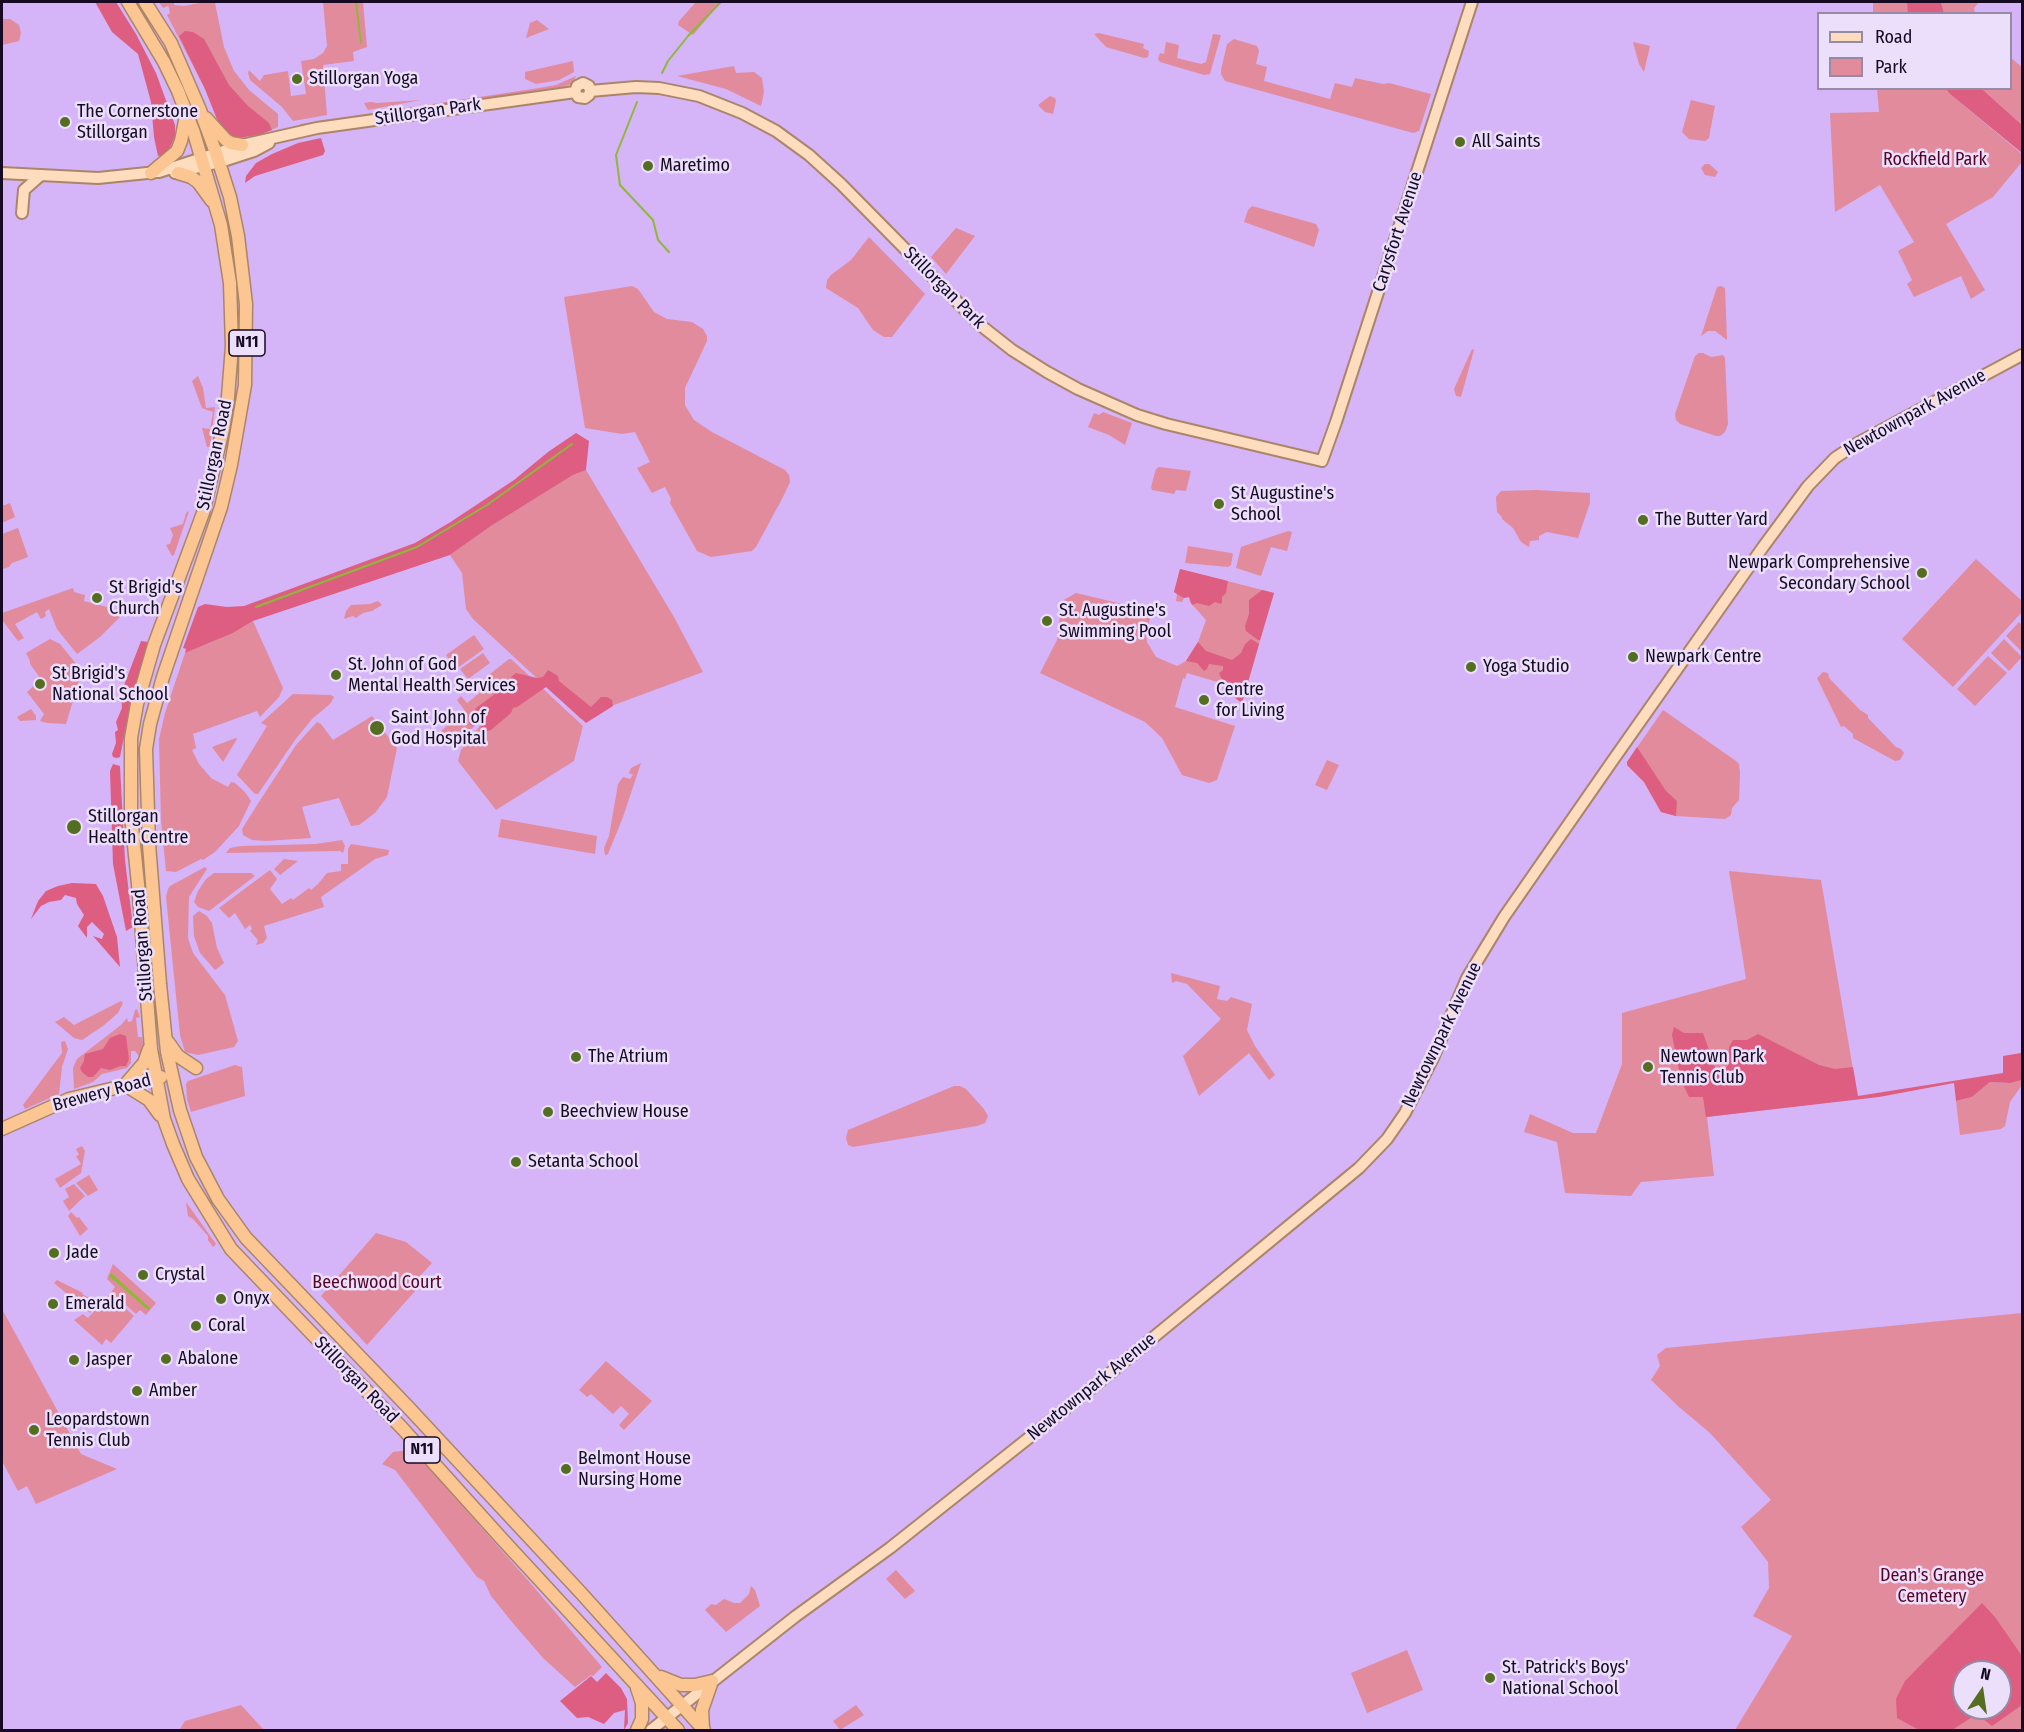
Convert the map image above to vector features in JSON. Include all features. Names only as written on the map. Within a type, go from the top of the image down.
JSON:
[{"type":"highway","name":"Stillorgan Road","points":[[128,2],[164,62],[178,91],[204,162],[217,207],[228,262],[232,327],[228,397],[223,429],[203,513],[154,645],[137,704],[131,738],[131,816],[150,1045],[155,1078],[172,1144],[188,1179],[231,1249],[406,1432],[678,1731]]},
{"type":"highway","name":"Stillorgan Road","points":[[145,2],[171,43],[218,157],[238,236],[246,304],[245,385],[231,465],[223,497],[163,677],[150,724],[146,749],[149,844],[165,1035],[177,1102],[196,1157],[218,1199],[246,1238],[371,1368],[652,1671]]},
{"type":"highway","points":[[201,113],[226,140],[242,145]]},
{"type":"highway","points":[[155,173],[177,151],[182,141],[186,115]]},
{"type":"highway","points":[[178,173],[198,182],[217,207]]},
{"type":"highway","points":[[165,1035],[177,1056],[196,1068]]},
{"type":"highway","points":[[150,1045],[144,1063],[125,1085],[149,1100],[165,1119]]},
{"type":"highway","name":"Brewery Road","points":[[2,1129],[69,1099],[171,1075]]},
{"type":"highway","name":"N11","points":[[652,1671],[667,1681],[681,1685],[712,1681]]},
{"type":"highway","name":"N11","points":[[652,1671],[704,1730]]},
{"type":"highway","points":[[704,1730],[701,1714],[712,1681]]},
{"type":"highway","points":[[636,1684],[642,1703],[642,1719],[637,1731]]},
{"type":"main road","name":"Carysfort Avenue","points":[[1322,461],[1472,2]]},
{"type":"main road","name":"Stillorgan Park","points":[[218,157],[242,145],[335,125],[575,92],[577,86],[583,83],[589,86],[590,91],[651,88],[690,94],[724,105],[768,126],[792,142],[842,184],[979,324],[1012,350],[1047,372],[1137,415],[1322,461]]},
{"type":"main road","name":"Stillorgan Park","points":[[218,157],[254,151],[281,137]]},
{"type":"main road","points":[[2,173],[98,178],[178,173],[218,157]]},
{"type":"main road","points":[[155,173],[204,162]]},
{"type":"main road","points":[[22,213],[24,190],[41,175]]},
{"type":"main road","name":"Newtownpark Avenue","points":[[651,1731],[712,1681],[890,1548],[1098,1383],[1359,1168],[1387,1139],[1405,1113],[1433,1058],[1467,978],[1499,926],[1758,553],[1808,486],[1835,458],[1856,444],[2022,355]]},
{"type":"green space","points":[[159,2],[174,2],[174,5],[184,6],[205,2],[215,3],[224,47],[234,71],[249,90],[278,114],[278,127],[258,135],[217,119],[205,89],[167,15],[170,13],[169,8],[168,6],[163,8]]},
{"type":"green space","points":[[323,2],[363,2],[367,47],[353,52],[354,61],[323,65],[327,115],[293,121],[282,107],[250,80],[248,73],[249,70],[260,81],[264,75],[288,71],[291,96],[306,94],[301,61],[314,59],[323,53],[327,46]]},
{"type":"green space","points":[[696,2],[721,2],[693,35],[678,25]]},
{"type":"green space","points":[[1873,2],[1921,2],[1924,12],[1873,12]]},
{"type":"green space","points":[[1941,2],[1979,2],[1974,8],[1975,12],[1944,12]]},
{"type":"green space","points":[[2,19],[10,19],[19,25],[21,33],[19,41],[2,45]]},
{"type":"green space","points":[[537,20],[549,29],[526,38],[530,23]]},
{"type":"green space","points":[[1099,33],[1144,44],[1143,48],[1149,51],[1148,57],[1144,58],[1106,47],[1094,34]]},
{"type":"green space","points":[[1213,34],[1221,35],[1210,74],[1204,75],[1160,62],[1158,59],[1160,53],[1164,54],[1166,42],[1179,45],[1177,58],[1201,64],[1206,62]]},
{"type":"green space","points":[[1234,39],[1257,46],[1259,51],[1256,64],[1267,67],[1264,81],[1330,99],[1335,83],[1352,87],[1355,78],[1383,84],[1389,83],[1431,94],[1419,131],[1413,133],[1225,81],[1221,70],[1227,44]]},
{"type":"green space","points":[[1633,42],[1650,46],[1644,72],[1639,64]]},
{"type":"green space","points":[[2012,59],[2022,67],[2022,125],[1983,90],[2012,90]]},
{"type":"green space","points":[[573,61],[574,72],[559,80],[536,84],[525,79],[525,72]]},
{"type":"green space","points":[[734,66],[736,73],[754,72],[762,78],[764,92],[761,106],[726,89],[677,76]]},
{"type":"green space","points":[[576,76],[572,84],[562,87],[301,126],[300,124],[539,88],[556,85]]},
{"type":"green space","name":"Rockfield Park","points":[[1877,90],[1949,90],[1950,94],[2022,154],[2022,162],[1993,197],[1946,224],[1985,290],[1971,299],[1961,276],[1914,297],[1907,284],[1912,280],[1898,251],[1914,242],[1880,185],[1835,212],[1830,113],[1879,112]]},
{"type":"green space","points":[[1050,96],[1056,101],[1053,114],[1045,112],[1038,105]]},
{"type":"green space","points":[[421,100],[368,110],[364,103],[377,103]]},
{"type":"green space","points":[[1691,100],[1715,106],[1709,138],[1705,141],[1689,139],[1682,132]]},
{"type":"green space","points":[[1709,164],[1718,172],[1715,177],[1705,175],[1701,168]]},
{"type":"green space","points":[[1252,206],[1316,224],[1319,230],[1314,247],[1244,222]]},
{"type":"green space","points":[[956,228],[975,236],[946,274],[931,257]]},
{"type":"green space","points":[[869,237],[925,294],[892,337],[884,337],[873,330],[858,308],[826,288],[827,280],[831,275],[851,260]]},
{"type":"green space","points":[[632,286],[638,289],[654,312],[667,319],[692,322],[703,329],[707,336],[707,341],[685,388],[685,405],[694,420],[712,432],[785,470],[789,475],[790,482],[783,497],[752,551],[711,557],[697,551],[670,503],[671,499],[665,487],[652,493],[637,468],[650,462],[635,432],[622,434],[585,428],[564,297]]},
{"type":"green space","points":[[1717,287],[1725,288],[1727,340],[1715,331],[1708,331],[1701,336]]},
{"type":"green space","points":[[1472,349],[1474,350],[1461,397],[1456,396],[1454,389]]},
{"type":"green space","points":[[1699,353],[1711,357],[1723,355],[1725,358],[1728,424],[1725,432],[1720,436],[1680,424],[1676,420],[1675,414],[1695,356]]},
{"type":"green space","points":[[198,376],[203,388],[206,408],[215,407],[210,447],[207,447],[202,428],[210,429],[213,412],[202,408],[192,381]]},
{"type":"green space","points":[[1103,412],[1132,423],[1125,445],[1109,435],[1088,427],[1094,413],[1099,415]]},
{"type":"green space","points":[[1159,467],[1191,471],[1186,491],[1176,490],[1174,494],[1152,490],[1156,469]]},
{"type":"green space","points":[[586,470],[674,617],[703,672],[581,719],[473,619],[466,609],[462,573],[450,555],[491,526],[573,475]]},
{"type":"green space","points":[[1501,491],[1590,493],[1590,503],[1578,538],[1547,532],[1539,536],[1539,540],[1530,541],[1529,547],[1521,542],[1513,528],[1497,512],[1496,497]]},
{"type":"green space","points":[[10,503],[15,517],[2,523],[2,506]]},
{"type":"green space","points":[[189,511],[172,556],[166,545],[170,544],[173,535],[170,528],[183,524],[186,513]]},
{"type":"green space","points":[[18,528],[28,557],[3,569],[2,534]]},
{"type":"green space","points":[[1288,531],[1292,532],[1287,551],[1271,547],[1261,576],[1236,568],[1241,547]]},
{"type":"green space","points":[[1188,546],[1231,553],[1233,554],[1231,565],[1228,567],[1185,563]]},
{"type":"green space","points":[[1976,559],[2022,601],[2022,612],[1953,687],[1902,639]]},
{"type":"green space","points":[[1180,569],[1274,593],[1242,703],[1223,689],[1224,684],[1187,673],[1185,679],[1183,678],[1175,707],[1235,726],[1217,780],[1209,783],[1182,775],[1162,738],[1145,722],[1040,673],[1057,640],[1062,601],[1076,593],[1152,611],[1146,635],[1147,642],[1156,657],[1177,666],[1186,661],[1198,642],[1206,620],[1190,602],[1189,597],[1184,598],[1182,602],[1176,601],[1177,594],[1174,592]]},
{"type":"green space","points":[[73,588],[74,592],[85,595],[84,601],[107,607],[120,617],[100,637],[77,654],[57,629],[49,609],[45,612],[46,616],[41,619],[37,612],[15,624],[24,638],[18,641],[2,620],[2,613]]},
{"type":"green space","points":[[378,601],[382,605],[372,611],[356,618],[353,616],[344,619],[351,605]]},
{"type":"green space","points":[[253,621],[283,688],[279,697],[260,717],[257,711],[193,734],[196,748],[192,750],[199,764],[211,778],[228,787],[231,782],[235,783],[251,801],[239,826],[215,852],[176,872],[166,871],[161,820],[159,739],[185,653],[233,633]]},
{"type":"green space","points":[[2019,622],[2022,625],[2022,652],[2006,636]]},
{"type":"green space","points":[[474,635],[484,649],[456,669],[446,655]]},
{"type":"green space","points":[[50,639],[60,644],[82,671],[66,724],[40,721],[44,714],[27,692],[41,679],[30,664],[26,653]]},
{"type":"green space","points":[[2004,639],[2022,657],[2009,671],[1991,653]]},
{"type":"green space","points":[[483,653],[490,663],[468,679],[460,669]]},
{"type":"green space","points":[[1988,656],[2007,673],[1975,706],[1957,689]]},
{"type":"green space","points":[[509,659],[583,726],[574,761],[496,810],[458,761],[461,750],[482,723],[479,721],[463,738],[459,734],[450,743],[441,731],[465,711],[457,700],[461,696],[467,703],[481,692],[476,685]]},
{"type":"green space","points":[[1823,672],[1828,673],[1829,678],[1860,710],[1868,715],[1868,718],[1896,747],[1901,749],[1904,753],[1900,760],[1895,761],[1853,738],[1853,734],[1844,726],[1841,727],[1817,678]]},
{"type":"green space","points":[[293,694],[334,697],[330,704],[312,719],[258,794],[255,794],[237,775],[267,726],[261,723]]},
{"type":"green space","points":[[31,709],[36,720],[20,721],[17,717]]},
{"type":"green space","points":[[1663,710],[1739,764],[1739,800],[1732,808],[1731,815],[1725,819],[1676,816],[1661,812],[1644,782],[1627,765]]},
{"type":"green space","points":[[372,716],[397,748],[387,797],[375,813],[359,825],[351,826],[339,798],[302,807],[311,838],[266,841],[252,840],[243,835],[242,829],[296,745],[317,722],[333,740]]},
{"type":"green space","points":[[237,739],[223,762],[212,747]]},
{"type":"green space","points":[[1327,760],[1339,765],[1327,790],[1315,785]]},
{"type":"green space","points":[[641,763],[623,817],[608,854],[605,855],[604,848],[609,836],[618,784],[623,777],[630,779],[633,775],[629,773],[631,768]]},
{"type":"green space","points":[[501,819],[597,836],[595,854],[498,837]]},
{"type":"green space","points":[[342,840],[345,846],[343,853],[340,851],[226,853],[230,848],[241,846],[316,844]]},
{"type":"green space","points":[[351,844],[389,850],[388,855],[375,859],[321,897],[324,907],[264,926],[267,938],[263,943],[256,945],[258,940],[250,931],[252,929],[250,925],[245,929],[235,913],[229,918],[219,908],[270,870],[277,879],[270,889],[282,904],[291,898],[293,900],[309,888],[311,890],[327,873],[341,871],[341,864],[348,864],[348,849]]},
{"type":"green space","points":[[284,859],[298,861],[280,875],[274,869]]},
{"type":"green space","points":[[205,867],[207,869],[189,897],[188,938],[193,953],[225,995],[238,1041],[234,1047],[198,1055],[185,1052],[180,1035],[166,897],[170,886]]},
{"type":"green space","points":[[1729,871],[1821,880],[1858,1099],[1707,1117],[1714,1176],[1641,1182],[1631,1196],[1565,1193],[1557,1142],[1524,1132],[1530,1114],[1573,1133],[1596,1133],[1622,1064],[1622,1013],[1746,979]]},
{"type":"green space","points":[[214,873],[251,873],[255,876],[209,911],[198,907],[194,902],[206,879]]},
{"type":"green space","points":[[199,911],[212,923],[217,948],[224,963],[215,970],[200,953],[194,936],[193,916]]},
{"type":"green space","points":[[1171,973],[1220,986],[1217,999],[1227,1001],[1231,997],[1252,1004],[1247,1030],[1275,1075],[1269,1080],[1249,1053],[1199,1096],[1183,1056],[1221,1019],[1187,984],[1176,981],[1172,983]]},
{"type":"green space","points":[[121,1001],[123,1003],[118,1013],[82,1040],[74,1038],[55,1022],[64,1017],[74,1025]]},
{"type":"green space","points":[[137,1009],[140,1017],[136,1018],[138,1037],[142,1037],[144,1050],[140,1057],[135,1051],[131,1051],[131,1063],[127,1068],[102,1074],[93,1082],[74,1089],[73,1068],[77,1059],[127,1018],[128,1022],[132,1021]]},
{"type":"green space","points":[[65,1041],[68,1049],[62,1067],[59,1094],[25,1109],[23,1105],[62,1053],[61,1042]]},
{"type":"green space","points":[[235,1065],[242,1067],[245,1096],[191,1112],[187,1099],[186,1084],[188,1081]]},
{"type":"green space","points":[[2022,1080],[2022,1085],[2010,1102],[2005,1126],[2001,1129],[1960,1135],[1956,1101],[1972,1097],[1990,1082],[2010,1083]]},
{"type":"green space","points":[[954,1086],[966,1089],[984,1109],[988,1116],[985,1123],[853,1147],[848,1145],[846,1138],[848,1130]]},
{"type":"green space","points":[[82,1146],[85,1151],[81,1173],[60,1188],[55,1179],[81,1164],[76,1156],[79,1155],[76,1149]]},
{"type":"green space","points":[[89,1175],[98,1190],[88,1196],[76,1183]]},
{"type":"green space","points":[[74,1184],[85,1196],[69,1211],[63,1201],[69,1197],[65,1189]]},
{"type":"green space","points":[[186,1202],[216,1244],[213,1247],[208,1236],[188,1216]]},
{"type":"green space","points":[[71,1212],[77,1218],[79,1217],[88,1229],[80,1236],[68,1216]]},
{"type":"green space","name":"Beechwood Court","points":[[376,1233],[406,1242],[432,1263],[420,1276],[425,1280],[367,1345],[321,1296]]},
{"type":"green space","points":[[113,1264],[156,1303],[146,1315],[140,1310],[136,1314],[111,1292],[115,1287],[107,1279]]},
{"type":"green space","points":[[57,1280],[99,1303],[90,1313],[54,1283]]},
{"type":"green space","points":[[110,1294],[134,1316],[111,1343],[106,1339],[102,1345],[74,1320],[83,1314],[88,1318]]},
{"type":"green space","name":"Leopardstown Tennis Club","points":[[2,1309],[81,1454],[117,1469],[36,1504],[27,1486],[18,1491],[2,1461]]},
{"type":"green space","name":"Dean's Grange Cemetery","points":[[2022,1313],[2022,1730],[1735,1730],[1792,1636],[1753,1616],[1769,1588],[1768,1562],[1741,1527],[1771,1500],[1710,1433],[1651,1380],[1660,1366],[1657,1355],[1666,1348]]},
{"type":"green space","points":[[606,1361],[652,1401],[624,1430],[619,1425],[629,1414],[621,1406],[613,1414],[591,1394],[587,1397],[579,1390]]},
{"type":"green space","points":[[409,1450],[429,1468],[602,1667],[593,1676],[591,1675],[575,1687],[543,1658],[491,1596],[484,1581],[477,1577],[395,1470],[382,1464],[393,1452]]},
{"type":"green space","points":[[896,1570],[915,1591],[905,1599],[886,1579]]},
{"type":"green space","points":[[751,1586],[755,1590],[760,1606],[726,1632],[705,1610],[711,1604],[716,1605],[724,1599],[740,1603],[749,1594]]},
{"type":"green space","points":[[1407,1650],[1423,1690],[1367,1713],[1351,1673]]},
{"type":"green space","points":[[241,1705],[264,1730],[180,1729],[185,1721]]},
{"type":"green space","points":[[856,1705],[864,1715],[840,1730],[833,1721]]},
{"type":"shaded area","points":[[95,2],[116,2],[156,73],[175,125],[175,136],[170,148],[163,155],[158,156],[151,102],[138,54],[112,32]]},
{"type":"shaded area","points":[[1907,2],[1941,2],[1944,12],[1908,12]]},
{"type":"shaded area","points":[[185,31],[193,32],[204,39],[229,85],[248,106],[269,123],[272,130],[258,135],[231,139],[217,119],[179,36]]},
{"type":"shaded area","points":[[1947,90],[1983,90],[2022,125],[2022,153]]},
{"type":"shaded area","points":[[321,138],[325,151],[323,155],[255,176],[245,183],[246,176],[256,163],[298,143]]},
{"type":"shaded area","points":[[576,433],[589,441],[586,470],[573,475],[491,526],[450,555],[253,621],[233,633],[185,653],[186,649],[183,648],[198,607],[205,604],[227,607],[244,606],[415,543],[514,480]]},
{"type":"shaded area","points":[[1180,569],[1228,581],[1221,604],[1215,602],[1209,606],[1197,603],[1192,605],[1189,597],[1184,598],[1174,592]]},
{"type":"shaded area","points":[[1262,590],[1274,593],[1260,640],[1258,640],[1246,631],[1245,626],[1249,614],[1249,600]]},
{"type":"shaded area","points":[[1251,639],[1259,644],[1242,703],[1223,689],[1224,684],[1219,673],[1223,670],[1223,666],[1209,664],[1204,671],[1197,663],[1186,661],[1198,642],[1206,651],[1232,660],[1241,653],[1245,644]]},
{"type":"shaded area","points":[[141,641],[148,642],[131,701],[120,757],[117,758],[112,754],[116,743],[115,732],[118,730],[116,722],[122,708],[121,693]]},
{"type":"shaded area","points":[[548,670],[558,676],[559,681],[591,707],[601,697],[612,700],[613,706],[586,723],[546,687],[513,708],[511,713],[491,730],[483,732],[479,721],[474,726],[470,725],[469,720],[476,708],[511,682],[511,677],[516,673],[537,678],[543,677]]},
{"type":"shaded area","points":[[1637,747],[1666,791],[1677,801],[1676,816],[1661,812],[1644,782],[1627,765]]},
{"type":"shaded area","points":[[113,764],[120,766],[125,860],[133,927],[126,931],[113,864],[110,771]]},
{"type":"shaded area","points":[[72,883],[96,884],[103,896],[117,937],[120,967],[93,936],[102,939],[104,934],[92,922],[87,927],[87,938],[78,926],[84,915],[76,898],[65,895],[61,900],[49,902],[41,906],[31,919],[38,901],[46,891]]},
{"type":"shaded area","points":[[1674,1027],[1684,1033],[1703,1033],[1716,1070],[1723,1071],[1729,1064],[1729,1047],[1733,1040],[1747,1040],[1758,1034],[1819,1065],[1835,1069],[1853,1067],[1858,1096],[2003,1073],[2003,1056],[2021,1053],[2022,1080],[2010,1083],[1990,1082],[1972,1097],[1956,1101],[1954,1083],[1879,1097],[1706,1117],[1703,1097],[1689,1097],[1681,1080],[1672,1035]]},
{"type":"shaded area","points":[[120,1034],[126,1036],[129,1059],[126,1066],[110,1070],[101,1068],[93,1077],[88,1077],[82,1072],[80,1068],[85,1054],[103,1049],[110,1038]]},
{"type":"shaded area","points":[[111,1273],[150,1308],[148,1310],[109,1276]]},
{"type":"shaded area","points":[[1982,1603],[1995,1617],[2022,1656],[2022,1705],[2012,1712],[2012,1660],[1952,1660],[1952,1720],[1968,1720],[1952,1730],[1919,1730],[1897,1718],[1896,1699],[1905,1681]]},
{"type":"shaded area","points":[[606,1673],[621,1688],[627,1699],[628,1723],[624,1730],[625,1710],[614,1713],[604,1724],[588,1717],[577,1718],[560,1701],[591,1676],[597,1682]]},
{"type":"shaded area","points":[[1984,1720],[2001,1720],[1992,1726]]},
{"type":"waterway","points":[[356,2],[361,43]]},
{"type":"waterway","points":[[662,73],[668,61],[688,36],[721,2]]},
{"type":"waterway","points":[[637,102],[616,155],[620,185],[653,220],[658,240],[669,252]]},
{"type":"waterway","points":[[256,607],[417,547],[487,505],[572,444]]},
{"type":"place","name":"Stillorgan Yoga","points":[[297,79]]},
{"type":"place","name":"The Cornerstone Stillorgan","points":[[65,122]]},
{"type":"place","name":"All Saints","points":[[1460,142]]},
{"type":"place","name":"Maretimo","points":[[648,166]]},
{"type":"place","name":"St Augustine's School","points":[[1219,504]]},
{"type":"place","name":"The Butter Yard","points":[[1643,520]]},
{"type":"place","name":"Newpark Comprehensive Secondary School","points":[[1922,573]]},
{"type":"place","name":"St Brigid's Church","points":[[97,598]]},
{"type":"place","name":"St. Augustine's Swimming Pool","points":[[1047,621]]},
{"type":"place","name":"Newpark Centre","points":[[1633,657]]},
{"type":"place","name":"Yoga Studio","points":[[1471,667]]},
{"type":"place","name":"St. John of God Mental Health Services","points":[[336,675]]},
{"type":"place","name":"St Brigid's National School","points":[[40,684]]},
{"type":"place","name":"Centre for Living","points":[[1204,700]]},
{"type":"place","name":"Saint John of God Hospital","points":[[377,728]]},
{"type":"place","name":"Stillorgan Health Centre","points":[[74,827]]},
{"type":"place","name":"The Atrium","points":[[576,1057]]},
{"type":"place","name":"Newtown Park Tennis Club","points":[[1648,1067]]},
{"type":"place","name":"Beechview House","points":[[548,1112]]},
{"type":"place","name":"Setanta School","points":[[516,1162]]},
{"type":"place","name":"Jade","points":[[54,1253]]},
{"type":"place","name":"Crystal","points":[[143,1275]]},
{"type":"place","name":"Onyx","points":[[221,1299]]},
{"type":"place","name":"Emerald","points":[[53,1304]]},
{"type":"place","name":"Coral","points":[[196,1326]]},
{"type":"place","name":"Abalone","points":[[166,1359]]},
{"type":"place","name":"Jasper","points":[[74,1360]]},
{"type":"place","name":"Amber","points":[[137,1391]]},
{"type":"place","name":"Leopardstown Tennis Club","points":[[34,1430]]},
{"type":"place","name":"Belmont House Nursing Home","points":[[566,1469]]},
{"type":"place","name":"St. Patrick's Boys' National School","points":[[1490,1678]]}]
